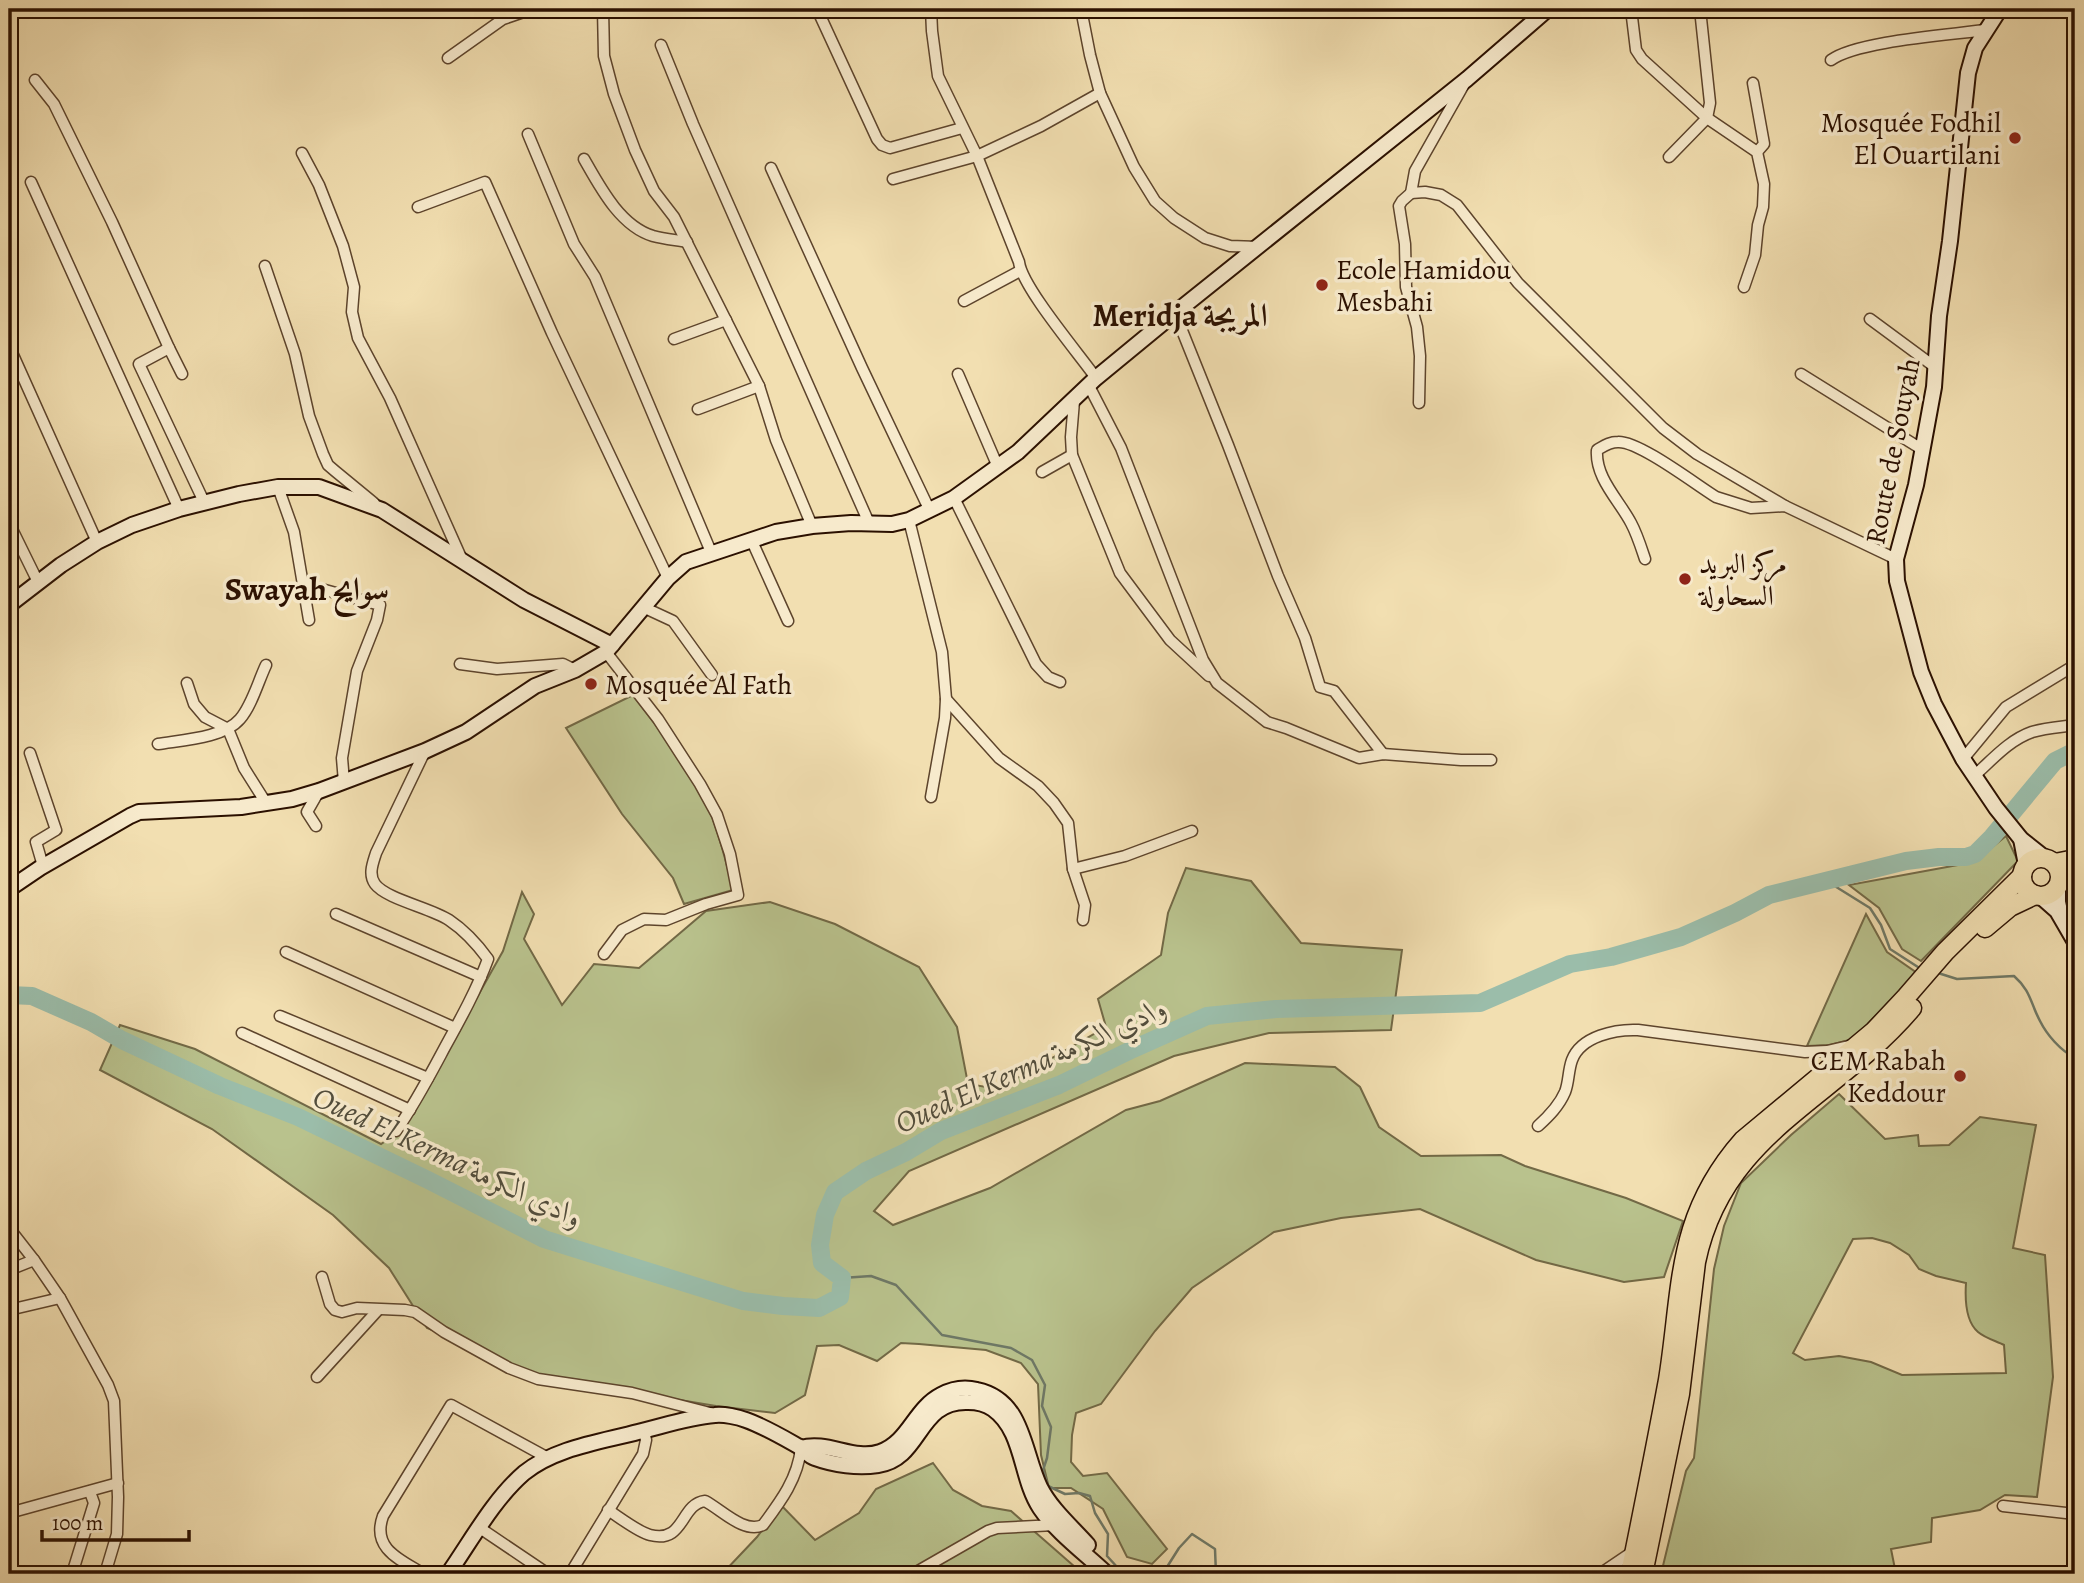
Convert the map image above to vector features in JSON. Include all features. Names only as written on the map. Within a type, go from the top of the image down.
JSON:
[{"type":"highway","points":[[1643,1574],[1681,1394],[1699,1244],[1712,1210],[1730,1178],[1760,1142],[1886,1036],[1924,985],[2035,859],[2075,859]]},
{"type":"highway","points":[[1949,957],[2018,902],[2037,895],[2050,894],[2065,880],[2050,861]]},
{"type":"highway","points":[[2024,870],[2024,886],[2037,895]]},
{"type":"highway","points":[[1630,1574],[1663,1406],[1683,1262],[1700,1204],[1718,1170],[1743,1140],[1924,985]]},
{"type":"street","points":[[448,58],[503,19],[533,9]]},
{"type":"street","points":[[603,9],[604,56],[614,94],[635,150],[654,191],[674,216],[759,386],[776,440],[811,526]]},
{"type":"street","points":[[817,9],[882,145],[890,148],[962,128]]},
{"type":"street","points":[[931,9],[938,76],[977,156],[1019,262],[1020,271],[1093,382],[1203,660],[1217,683]]},
{"type":"street","points":[[1081,9],[1101,93],[1134,167],[1155,201],[1174,218],[1205,238],[1230,247],[1258,247]]},
{"type":"street","points":[[9,889],[115,823],[139,813],[242,807],[292,799],[425,751],[466,732],[535,686],[575,670],[609,649],[668,578],[686,562],[776,532],[811,526],[892,524],[909,520],[954,498],[1018,452],[1093,382],[1175,313],[1467,79],[1548,9]]},
{"type":"street","points":[[1631,9],[1636,50],[1652,69],[1707,118],[1757,152],[1764,184],[1763,207],[1755,254],[1744,287]]},
{"type":"street","points":[[1669,157],[1707,118],[1710,103],[1700,9]]},
{"type":"street","name":"Route de Souyah","points":[[2000,9],[1975,48],[1968,73],[1952,227],[1939,316],[1934,387],[1916,485],[1896,559],[1897,581],[1922,672],[1934,704],[1963,759],[2021,839],[2050,861]]},
{"type":"street","points":[[1831,60],[1846,52],[1886,43],[1985,30]]},
{"type":"street","points":[[661,45],[869,523]]},
{"type":"street","points":[[1411,194],[1415,171],[1467,79]]},
{"type":"street","points":[[35,80],[54,104],[113,222],[182,374]]},
{"type":"street","points":[[1753,83],[1763,144],[1757,152]]},
{"type":"street","points":[[892,179],[977,156],[1041,126],[1101,93]]},
{"type":"street","points":[[528,134],[574,244],[595,277],[711,552]]},
{"type":"street","points":[[302,153],[343,246],[354,286],[352,312],[358,338],[390,398],[464,563]]},
{"type":"street","points":[[584,159],[622,217],[652,236],[687,242]]},
{"type":"street","points":[[771,168],[930,511]]},
{"type":"street","points":[[31,182],[179,509]]},
{"type":"street","points":[[418,207],[485,182],[552,333],[668,578]]},
{"type":"street","points":[[1419,403],[1420,356],[1417,327],[1406,287],[1405,244],[1399,206],[1411,194],[1425,192],[1441,195],[1457,205],[1518,283],[1663,428],[1697,454],[1786,506],[1896,559]]},
{"type":"street","points":[[265,266],[295,354],[309,416],[328,465],[382,510],[524,600],[609,649],[658,719],[717,815],[730,854],[738,894],[666,920],[644,919],[633,923],[622,930],[604,954]]},
{"type":"street","points":[[964,301],[1020,271]]},
{"type":"street","points":[[1175,313],[1305,638],[1320,687],[1334,691],[1383,754]]},
{"type":"street","points":[[1870,319],[1935,367]]},
{"type":"street","points":[[674,339],[726,320]]},
{"type":"street","points":[[9,346],[97,542]]},
{"type":"street","points":[[169,348],[139,365],[205,503]]},
{"type":"street","points":[[958,374],[998,467]]},
{"type":"street","points":[[1801,374],[1923,450]]},
{"type":"street","points":[[698,409],[759,386]]},
{"type":"street","points":[[1074,401],[1072,456],[1121,573],[1170,640],[1217,683],[1267,722],[1359,758],[1383,754],[1491,760]]},
{"type":"street","points":[[1645,559],[1631,522],[1596,461],[1597,450],[1607,444],[1620,441],[1640,448],[1728,503],[1751,508],[1786,506]]},
{"type":"street","points":[[1042,472],[1072,456]]},
{"type":"street","points":[[9,605],[97,542],[132,525],[179,509],[278,487],[319,487],[382,510]]},
{"type":"street","points":[[278,487],[295,531],[309,620]]},
{"type":"street","points":[[954,498],[1036,664],[1048,677],[1060,682]]},
{"type":"street","points":[[909,520],[942,652],[946,699],[931,797]]},
{"type":"street","points":[[9,523],[38,582]]},
{"type":"street","points":[[751,540],[788,621]]},
{"type":"street","points":[[303,584],[380,606],[357,671],[342,758],[344,782]]},
{"type":"street","points":[[645,608],[673,621],[712,674]]},
{"type":"street","points":[[460,664],[497,669],[563,664],[575,670]]},
{"type":"street","points":[[158,744],[229,729],[241,718],[266,665]]},
{"type":"street","points":[[1963,759],[2007,708],[2075,665]]},
{"type":"street","points":[[187,683],[194,704],[205,717],[229,729],[244,768],[265,803]]},
{"type":"street","points":[[946,699],[999,758],[1038,786],[1068,823],[1073,869],[1084,905],[1083,920]]},
{"type":"street","points":[[1975,775],[2009,744],[2024,735],[2040,730],[2075,726]]},
{"type":"street","points":[[396,1131],[455,1028],[488,959],[477,944],[450,920],[385,892],[373,882],[371,870],[376,853],[425,751]]},
{"type":"street","points":[[30,753],[56,830],[36,842],[43,866]]},
{"type":"street","points":[[316,827],[307,812],[319,791]]},
{"type":"street","points":[[1073,869],[1125,856],[1192,831]]},
{"type":"street","name":"Route de Souyah","points":[[2021,839],[2024,870]]},
{"type":"street","points":[[2061,917],[2058,902],[2065,880]]},
{"type":"street","points":[[2037,895],[2052,905],[2075,942]]},
{"type":"street","points":[[336,914],[481,977]]},
{"type":"street","points":[[286,952],[455,1028]]},
{"type":"street","points":[[280,1016],[428,1078]]},
{"type":"street","points":[[1538,1126],[1562,1099],[1577,1051],[1609,1033],[1638,1030],[1805,1052],[1827,1051],[1860,1042]]},
{"type":"street","points":[[242,1033],[410,1110]]},
{"type":"street","points":[[9,1228],[60,1298],[108,1385],[114,1401],[118,1483],[117,1534],[105,1574]]},
{"type":"street","points":[[9,1270],[34,1260]]},
{"type":"street","points":[[322,1277],[330,1304],[335,1310],[342,1312],[357,1308],[415,1312],[444,1332],[509,1368],[538,1379],[632,1393],[746,1420],[802,1448],[815,1458],[850,1466],[882,1464],[897,1458],[909,1447],[929,1417],[943,1406],[976,1402],[992,1408],[1004,1420],[1012,1434],[1040,1508],[1092,1549],[1118,1574]]},
{"type":"street","points":[[9,1310],[60,1298]]},
{"type":"street","points":[[317,1377],[378,1310]]},
{"type":"street","points":[[424,1574],[389,1552],[383,1544],[380,1524],[451,1405],[548,1458]]},
{"type":"street","points":[[448,1574],[498,1502],[521,1476],[536,1464],[569,1450],[717,1415]]},
{"type":"street","points":[[570,1574],[643,1454],[646,1440],[644,1431]]},
{"type":"street","points":[[608,1510],[649,1535],[669,1535],[677,1531],[693,1506],[701,1501],[711,1504],[747,1527],[759,1527],[787,1492],[800,1462],[802,1448]]},
{"type":"street","points":[[9,1513],[118,1483]]},
{"type":"street","points":[[72,1574],[94,1503],[90,1492]]},
{"type":"street","points":[[2003,1506],[2075,1514]]},
{"type":"street","points":[[913,1574],[988,1531],[997,1528],[1062,1524]]},
{"type":"street","points":[[1062,1524],[1107,1574]]},
{"type":"street","points":[[480,1528],[548,1574]]},
{"type":"street","points":[[1600,1574],[1634,1551]]},
{"type":"green space","points":[[633,695],[697,786],[712,817],[733,890],[684,904],[673,878],[622,814],[566,728]]},
{"type":"green space","points":[[2006,836],[2018,861],[1921,961],[1902,949],[1879,908],[1849,885],[1974,862]]},
{"type":"green space","points":[[1186,868],[1251,881],[1301,943],[1402,950],[1391,1030],[1269,1033],[1174,1056],[909,1171],[874,1211],[893,1225],[990,1188],[1126,1110],[1160,1101],[1245,1063],[1335,1067],[1360,1087],[1379,1127],[1421,1156],[1501,1155],[1525,1166],[1626,1198],[1683,1221],[1664,1277],[1624,1282],[1536,1260],[1420,1209],[1341,1218],[1274,1232],[1192,1288],[1155,1331],[1101,1404],[1076,1413],[1071,1462],[1083,1476],[1107,1473],[1167,1549],[1152,1564],[1127,1557],[1103,1509],[1071,1488],[1049,1488],[1041,1455],[1038,1384],[1021,1363],[986,1350],[919,1344],[901,1343],[877,1361],[839,1345],[817,1346],[805,1395],[775,1413],[529,1375],[427,1328],[389,1268],[333,1215],[212,1129],[100,1070],[120,1025],[195,1049],[381,1144],[403,1129],[503,951],[522,892],[534,914],[524,939],[562,1005],[594,964],[639,968],[706,911],[770,902],[835,924],[919,967],[957,1027],[968,1084],[998,1089],[1106,1027],[1098,999],[1161,955],[1168,913]]},
{"type":"green space","points":[[1866,914],[1887,952],[1917,973],[1853,1039],[1830,1045],[1807,1046]]},
{"type":"green space","points":[[1839,1094],[1885,1139],[1918,1135],[1919,1146],[1949,1145],[1980,1117],[2036,1125],[2013,1248],[2045,1255],[2053,1377],[2037,1497],[2005,1495],[1980,1510],[1932,1518],[1931,1542],[1891,1549],[1896,1574],[1661,1574],[1686,1471],[1694,1458],[1714,1269],[1724,1226],[1741,1183]],"holes":[[[1872,1238],[1890,1243],[1909,1255],[1919,1269],[1966,1283],[1970,1322],[1981,1334],[2004,1345],[2006,1373],[1902,1375],[1871,1362],[1839,1356],[1805,1360],[1793,1353],[1853,1239]]]},
{"type":"green space","points":[[933,1463],[953,1490],[982,1506],[1011,1511],[1083,1574],[722,1574],[757,1537],[781,1505],[815,1540],[859,1513],[876,1489]]},
{"type":"waterway","name":"Oued El Kerma وادي الكرمة","points":[[9,995],[32,996],[91,1022],[122,1040],[220,1086],[298,1117],[544,1239],[743,1301],[819,1308],[840,1297],[842,1278],[822,1263],[820,1245],[825,1215],[835,1192],[866,1171],[941,1131],[1059,1085],[1207,1016],[1276,1009],[1480,1003],[1570,964],[1611,957],[1681,937],[1769,895],[1906,861],[1975,854],[2055,761],[2075,751]]},
{"type":"waterway","points":[[1825,880],[1870,908],[1881,925],[1890,949],[1921,969]]},
{"type":"waterway","points":[[1938,973],[1957,979],[2014,976],[2027,992],[2046,1032],[2075,1058]]},
{"type":"waterway","points":[[842,1278],[871,1276],[896,1285],[942,1335],[1011,1348],[1032,1360],[1045,1385],[1042,1406],[1051,1427],[1043,1470],[1048,1486],[1065,1494],[1079,1493],[1090,1496],[1095,1513],[1108,1534],[1107,1556],[1118,1568],[1129,1574]]},
{"type":"waterway","points":[[1143,1574],[1167,1567],[1192,1534],[1215,1549],[1216,1574]]},
{"type":"place","name":"Mosquée Fodhil El Ouartilani","points":[[2015,138]]},
{"type":"place","name":"Ecole Hamidou Mesbahi","points":[[1322,285]]},
{"type":"place","name":"مركز البريد السحاولة","points":[[1685,579]]},
{"type":"place","name":"Mosquée Al Fath","points":[[591,684]]},
{"type":"place","name":"CEM Rabah Keddour","points":[[1960,1076]]},
{"type":"district","name":"Meridja المريجة","points":[[1180,315]]},
{"type":"district","name":"Swayah سوايح","points":[[307,589]]}]
